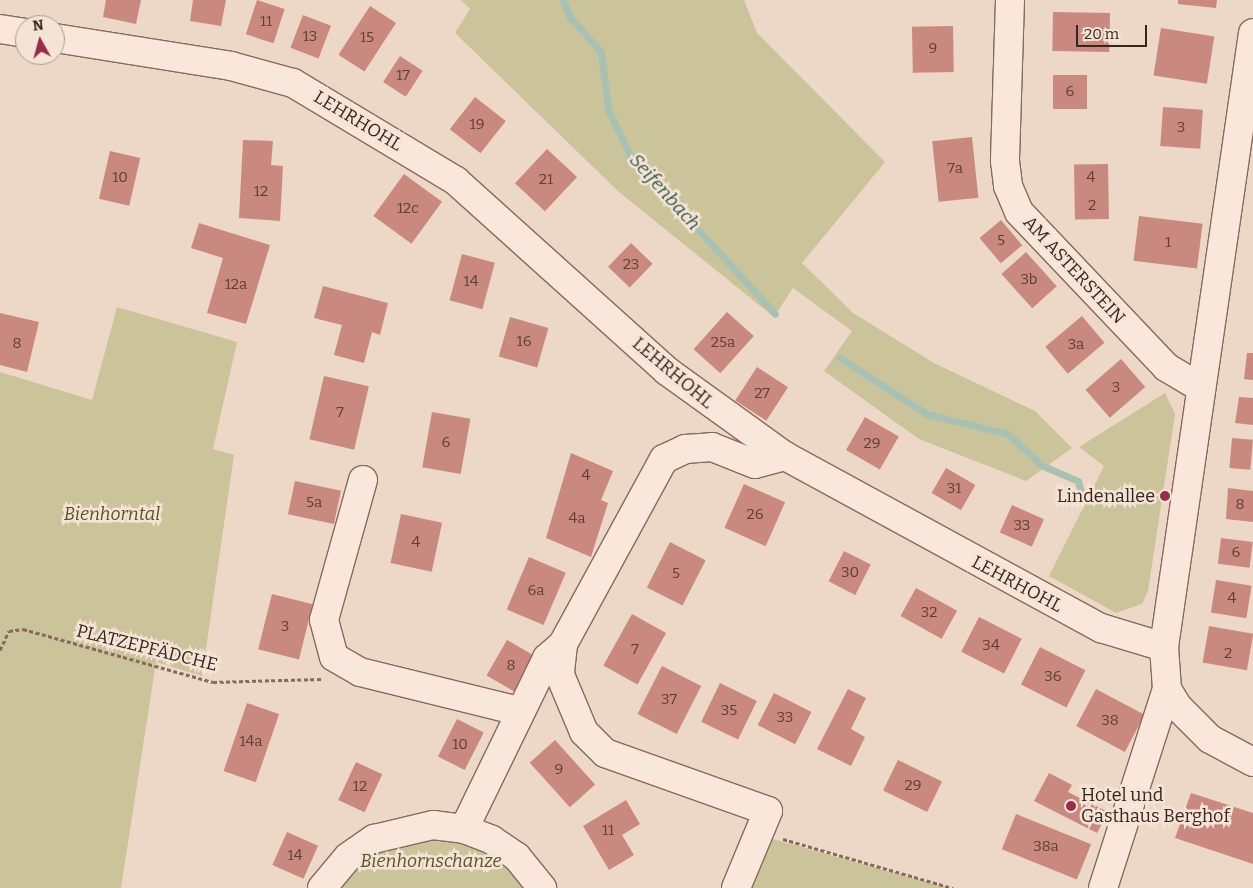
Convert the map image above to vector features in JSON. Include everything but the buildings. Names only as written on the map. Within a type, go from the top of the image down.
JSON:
[{"type":"street","name":"AM ASTERSTEIN","points":[[1010,0],[1005,160],[1008,186],[1019,212],[1166,366],[1201,388]]},
{"type":"street","points":[[0,29],[15,32]]},
{"type":"street","points":[[1103,888],[1167,689],[1164,647],[1201,388],[1244,145],[1253,34]]},
{"type":"street","name":"LEHRHOHL","points":[[65,40],[231,66],[293,83],[456,181],[667,371],[785,456],[1101,628],[1164,647]]},
{"type":"street","points":[[464,829],[519,711],[547,658],[563,644],[664,459],[685,449],[712,447],[755,464],[785,456]]},
{"type":"street","points":[[363,480],[324,620],[334,657],[360,672],[519,711]]},
{"type":"street","points":[[563,644],[560,675],[584,732],[605,753],[768,811],[736,888]]},
{"type":"street","points":[[1167,689],[1198,729],[1253,762]]},
{"type":"street","points":[[322,888],[348,857],[380,836],[426,825],[464,829],[511,853],[542,888]]},
{"type":"path","name":"PLATZEPFÄDCHE","points":[[0,650],[9,631],[23,629],[213,682],[305,682],[360,672]]},
{"type":"path","points":[[758,832],[953,888]]},
{"type":"green space","points":[[461,0],[744,0],[757,33],[885,162],[802,263],[853,313],[934,363],[1035,411],[1072,448],[1026,481],[919,439],[824,371],[852,331],[793,288],[774,317],[619,192],[455,33],[470,9]]},
{"type":"green space","name":"Bienhorntal","points":[[117,307],[237,342],[213,449],[234,455],[202,676],[156,662],[121,888],[0,888],[0,372],[92,400]]},
{"type":"green space","points":[[1165,393],[1175,414],[1148,591],[1142,604],[1116,613],[1049,576],[1104,466],[1079,447]]},
{"type":"green space","name":"Bienhornschanze","points":[[444,835],[495,854],[529,888],[332,888],[362,856]]},
{"type":"green space","points":[[762,836],[945,887],[750,888]]},
{"type":"waterway","name":"Seifenbach","points":[[563,0],[570,17],[601,52],[608,110],[630,155],[775,314]]},
{"type":"waterway","name":"Seifenbach","points":[[840,358],[927,414],[1008,434],[1041,465],[1078,481],[1083,500]]},
{"type":"place","name":"Lindenallee","points":[[1165,496]]},
{"type":"place","name":"Hotel und Gasthaus Berghof","points":[[1071,806]]}]
